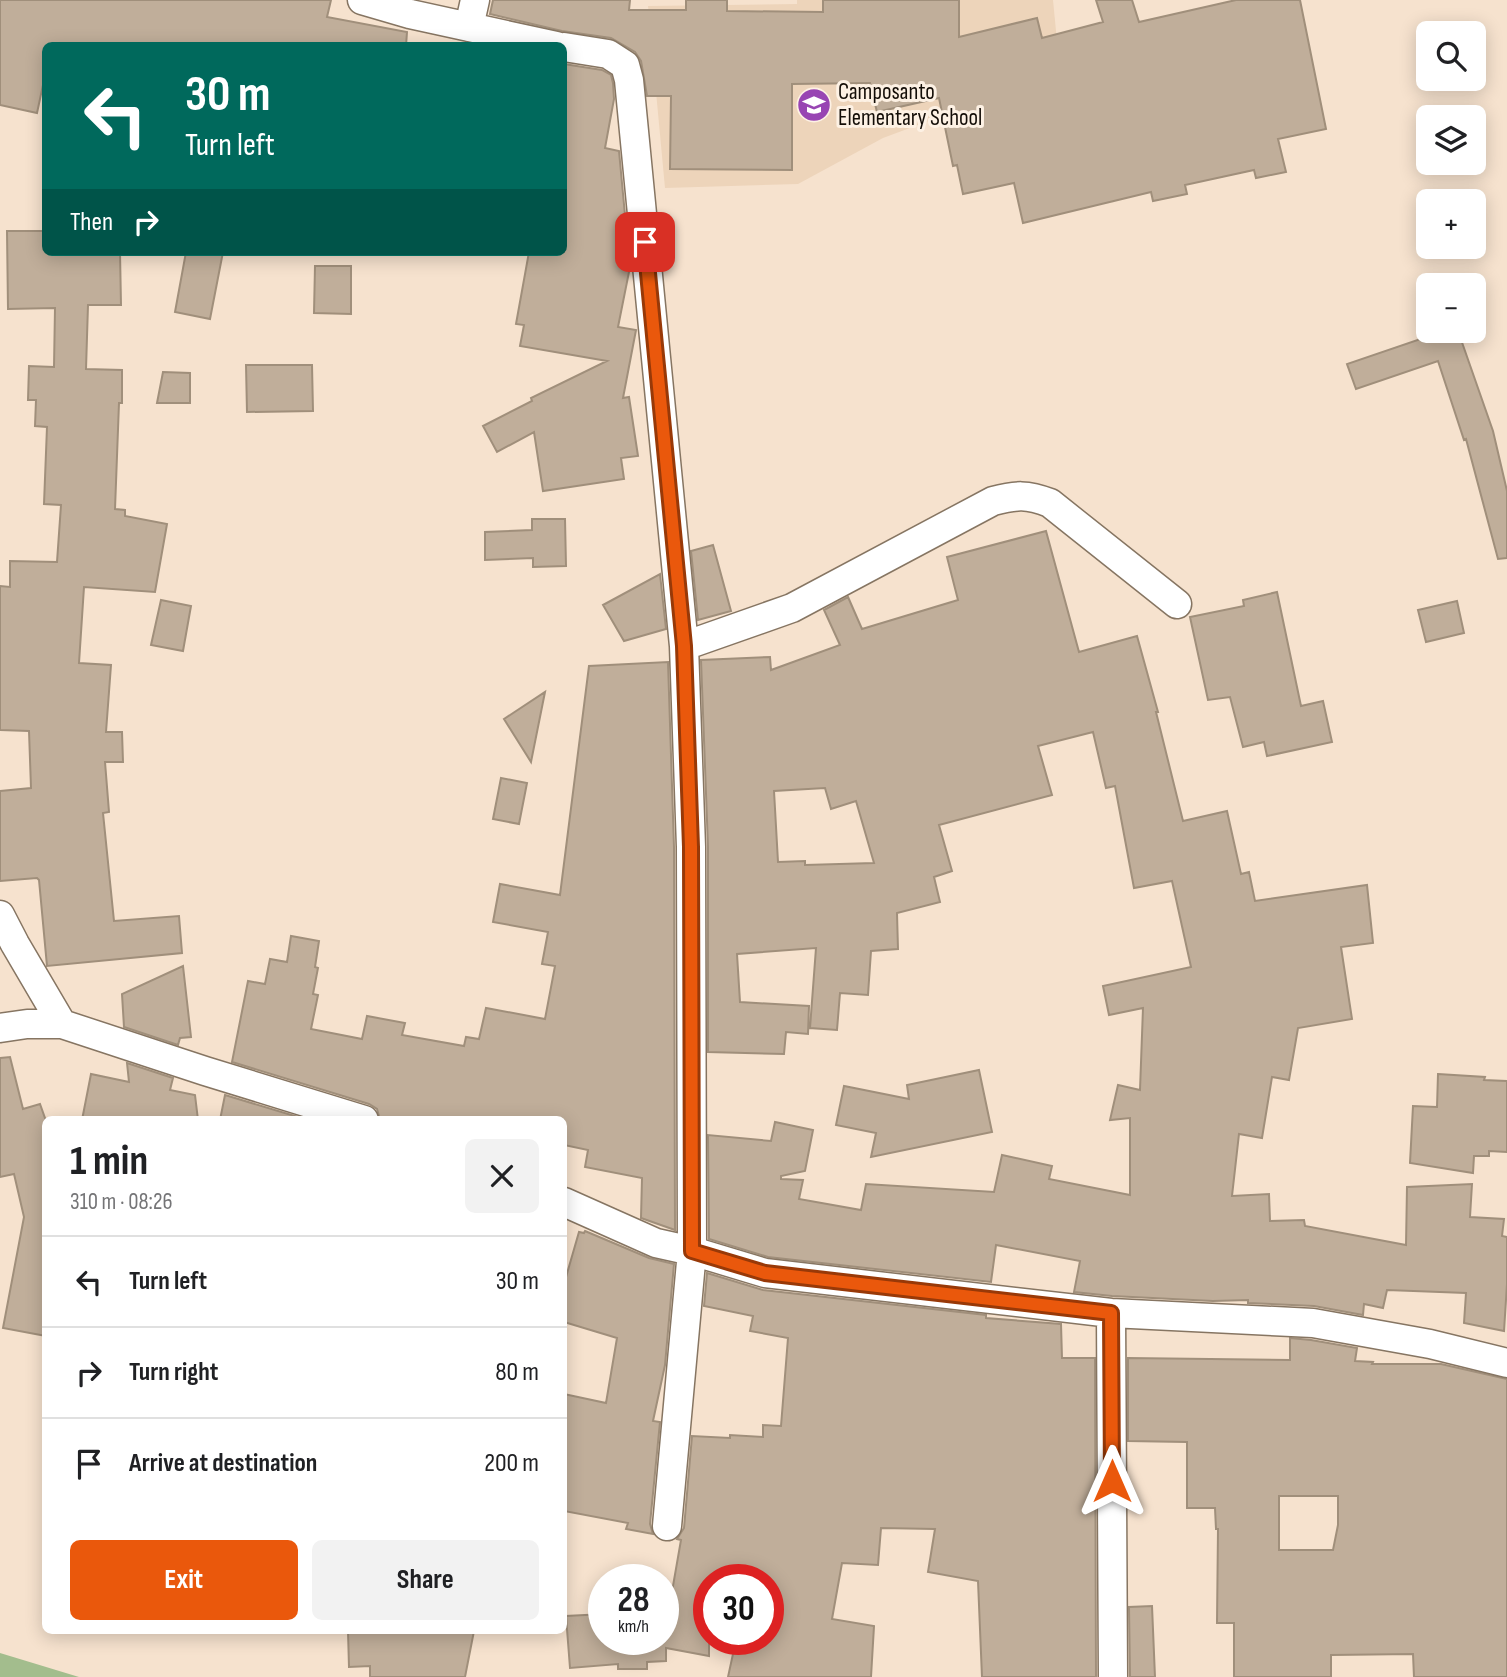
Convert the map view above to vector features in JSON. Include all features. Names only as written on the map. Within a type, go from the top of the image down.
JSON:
[{"type":"street","points":[[362,0],[410,14],[472,13],[546,42]]},
{"type":"street","points":[[567,47],[608,54],[625,65],[629,80],[684,646],[691,847],[692,1251],[667,1526]]},
{"type":"street","points":[[684,646],[792,608],[993,501],[1012,496],[1031,495],[1049,503],[1177,604]]},
{"type":"street","points":[[0,915],[62,1024]]},
{"type":"street","points":[[0,1028],[27,1024],[62,1024],[351,1116]]},
{"type":"street","points":[[567,1203],[656,1243],[777,1274],[1111,1313],[1313,1323],[1430,1344],[1507,1363]]},
{"type":"street","points":[[1111,1313],[1112,1677]]},
{"type":"shaded area","name":"Camposanto Elementary School","points":[[797,0],[1053,0],[1060,72],[883,138],[798,184],[665,188],[648,6],[797,4]]},
{"type":"green space","points":[[0,1653],[79,1677],[0,1677]]},
{"type":"building","points":[[0,0],[331,0],[327,17],[407,32],[406,42],[42,42],[42,90],[37,113],[0,105]]},
{"type":"building","points":[[493,0],[630,0],[629,10],[686,10],[686,0],[727,0],[727,11],[823,12],[823,0],[959,0],[959,37],[1037,18],[1042,38],[1103,22],[1096,0],[1132,0],[1139,22],[1236,0],[1300,0],[1326,129],[1278,139],[1286,172],[1256,178],[1254,170],[1185,185],[1187,194],[1153,201],[1151,192],[1023,223],[1014,183],[963,194],[957,165],[953,166],[939,98],[877,112],[870,83],[792,84],[792,170],[670,169],[671,96],[647,96],[641,61],[635,52],[611,38],[562,31],[490,14]]},
{"type":"building","points":[[567,64],[602,70],[611,75],[613,83],[614,99],[605,148],[619,151],[626,226],[622,246],[629,248],[630,267],[618,327],[636,330],[623,398],[629,397],[638,456],[621,458],[624,479],[543,491],[534,432],[497,452],[483,426],[532,401],[531,398],[607,361],[520,346],[524,325],[516,324],[528,256],[567,256]]},
{"type":"building","points":[[7,231],[42,231],[42,256],[120,256],[121,305],[88,305],[86,369],[122,370],[115,509],[125,510],[125,516],[167,524],[155,592],[84,587],[79,663],[111,665],[106,732],[122,732],[123,762],[105,762],[109,812],[103,813],[114,921],[179,916],[182,953],[47,966],[39,880],[0,881],[0,791],[31,788],[29,731],[0,730],[0,586],[10,587],[10,561],[57,562],[61,505],[44,504],[47,427],[35,426],[36,400],[28,400],[29,366],[54,367],[55,308],[8,309]]},
{"type":"building","points":[[185,256],[222,256],[210,319],[175,312]]},
{"type":"building","points":[[315,266],[351,266],[351,314],[314,313]]},
{"type":"building","points":[[1416,341],[1416,343],[1462,343],[1493,431],[1507,491],[1507,558],[1498,559],[1466,439],[1464,440],[1438,361],[1356,389],[1347,364]]},
{"type":"building","points":[[246,365],[312,365],[313,411],[247,412]]},
{"type":"building","points":[[163,372],[190,373],[190,403],[157,403]]},
{"type":"building","points":[[532,519],[565,519],[566,566],[533,567],[533,558],[485,560],[485,532],[532,530]]},
{"type":"building","points":[[1046,531],[1079,652],[1137,636],[1183,821],[1227,811],[1241,874],[1249,872],[1255,901],[1367,885],[1373,943],[1341,947],[1352,1019],[1298,1028],[1289,1080],[1272,1077],[1262,1138],[1239,1134],[1232,1196],[1269,1194],[1270,1221],[1304,1220],[1305,1226],[1406,1245],[1407,1187],[1472,1184],[1470,1217],[1504,1219],[1502,1236],[1507,1237],[1507,1284],[1504,1331],[1464,1323],[1466,1293],[1387,1290],[1383,1308],[1364,1304],[1363,1315],[1314,1306],[1248,1303],[1248,1300],[1213,1301],[1074,1292],[1080,1261],[996,1245],[991,1282],[768,1257],[709,1239],[708,1135],[771,1141],[775,1122],[813,1130],[805,1171],[781,1176],[781,1179],[803,1180],[799,1199],[861,1210],[866,1184],[994,1192],[1002,1155],[1052,1166],[1049,1179],[1130,1195],[1130,1118],[1110,1120],[1118,1085],[1140,1090],[1143,1008],[1109,1015],[1103,986],[1191,967],[1172,881],[1134,888],[1115,786],[1106,788],[1093,732],[1038,746],[1052,795],[939,825],[952,871],[934,877],[940,902],[897,913],[898,949],[871,951],[868,995],[840,993],[837,1030],[810,1028],[816,948],[737,954],[740,1002],[809,1006],[808,1034],[786,1032],[784,1054],[708,1052],[708,847],[701,660],[770,657],[771,670],[840,645],[824,610],[848,597],[862,629],[958,600],[947,557]],"holes":[[[825,788],[831,809],[856,801],[874,863],[805,865],[805,861],[778,862],[774,791]]]},
{"type":"building","points":[[713,545],[731,611],[698,620],[691,551]]},
{"type":"building","points":[[660,574],[666,629],[624,641],[603,605]]},
{"type":"building","points":[[1277,592],[1301,706],[1323,701],[1332,742],[1267,756],[1264,742],[1243,747],[1230,697],[1208,700],[1190,617],[1244,606],[1243,600]]},
{"type":"building","points":[[161,600],[191,606],[183,651],[151,645]]},
{"type":"building","points":[[1457,601],[1464,633],[1426,642],[1418,610]]},
{"type":"building","points":[[668,662],[674,847],[675,1230],[641,1218],[642,1178],[585,1167],[588,1150],[567,1146],[567,1116],[379,1116],[377,1109],[369,1104],[232,1062],[248,981],[265,984],[270,959],[287,962],[291,936],[319,941],[313,994],[318,995],[311,1029],[362,1039],[367,1016],[405,1023],[402,1035],[464,1046],[466,1037],[479,1039],[486,1008],[545,1019],[555,966],[542,964],[548,932],[493,922],[500,884],[560,895],[589,666]]},
{"type":"building","points":[[545,692],[531,762],[504,719]]},
{"type":"building","points":[[501,778],[527,783],[519,824],[493,819]]},
{"type":"building","points":[[183,966],[191,1037],[180,1038],[178,1045],[124,1027],[122,994]]},
{"type":"building","points":[[10,1057],[23,1109],[40,1104],[44,1116],[42,1116],[42,1335],[3,1328],[24,1217],[14,1174],[0,1177],[0,1058]]},
{"type":"building","points":[[127,1063],[173,1078],[170,1090],[195,1095],[198,1116],[83,1116],[91,1074],[129,1082]]},
{"type":"building","points":[[979,1070],[992,1132],[871,1157],[876,1133],[836,1125],[844,1086],[909,1099],[907,1085]]},
{"type":"building","points":[[1438,1074],[1507,1081],[1507,1152],[1489,1151],[1489,1156],[1474,1156],[1473,1173],[1410,1163],[1413,1106],[1437,1107]]},
{"type":"building","points":[[225,1095],[295,1116],[221,1116]]},
{"type":"building","points":[[585,1231],[649,1258],[674,1264],[665,1365],[653,1421],[660,1422],[650,1524],[653,1534],[626,1529],[628,1523],[567,1512],[567,1395],[606,1403],[617,1338],[567,1323],[567,1274],[579,1232]]},
{"type":"building","points":[[707,1273],[763,1290],[986,1315],[986,1318],[1061,1324],[1062,1358],[1095,1358],[1096,1677],[982,1677],[978,1581],[928,1572],[935,1529],[881,1528],[878,1565],[842,1563],[832,1619],[874,1626],[871,1677],[728,1677],[733,1655],[784,1655],[784,1564],[693,1564],[693,1653],[679,1650],[679,1564],[677,1564],[681,1540],[677,1539],[684,1528],[692,1436],[763,1437],[763,1425],[781,1426],[788,1338],[750,1331],[753,1316],[704,1306]]},
{"type":"building","points":[[1290,1338],[1357,1348],[1355,1361],[1373,1362],[1372,1364],[1441,1364],[1507,1379],[1507,1677],[1414,1677],[1413,1654],[1331,1655],[1331,1677],[1234,1677],[1234,1623],[1217,1623],[1218,1529],[1215,1508],[1187,1508],[1187,1442],[1128,1441],[1128,1358],[1290,1360]],"holes":[[[1279,1496],[1338,1496],[1338,1525],[1333,1550],[1279,1550]]]},
{"type":"building","points":[[1152,1606],[1155,1677],[1130,1677],[1129,1607]]},
{"type":"building","points":[[588,1615],[588,1655],[666,1655],[666,1661],[647,1662],[647,1669],[618,1669],[618,1664],[570,1668],[567,1616]]},
{"type":"building","points":[[348,1634],[473,1634],[465,1677],[370,1677],[370,1666],[349,1667]]},
{"type":"place","name":"Camposanto Elementary School","points":[[814,105]]},
{"type":"route","points":[[645,242],[684,646],[691,847],[692,1251],[765,1273],[1111,1313],[1112,1481]]}]
